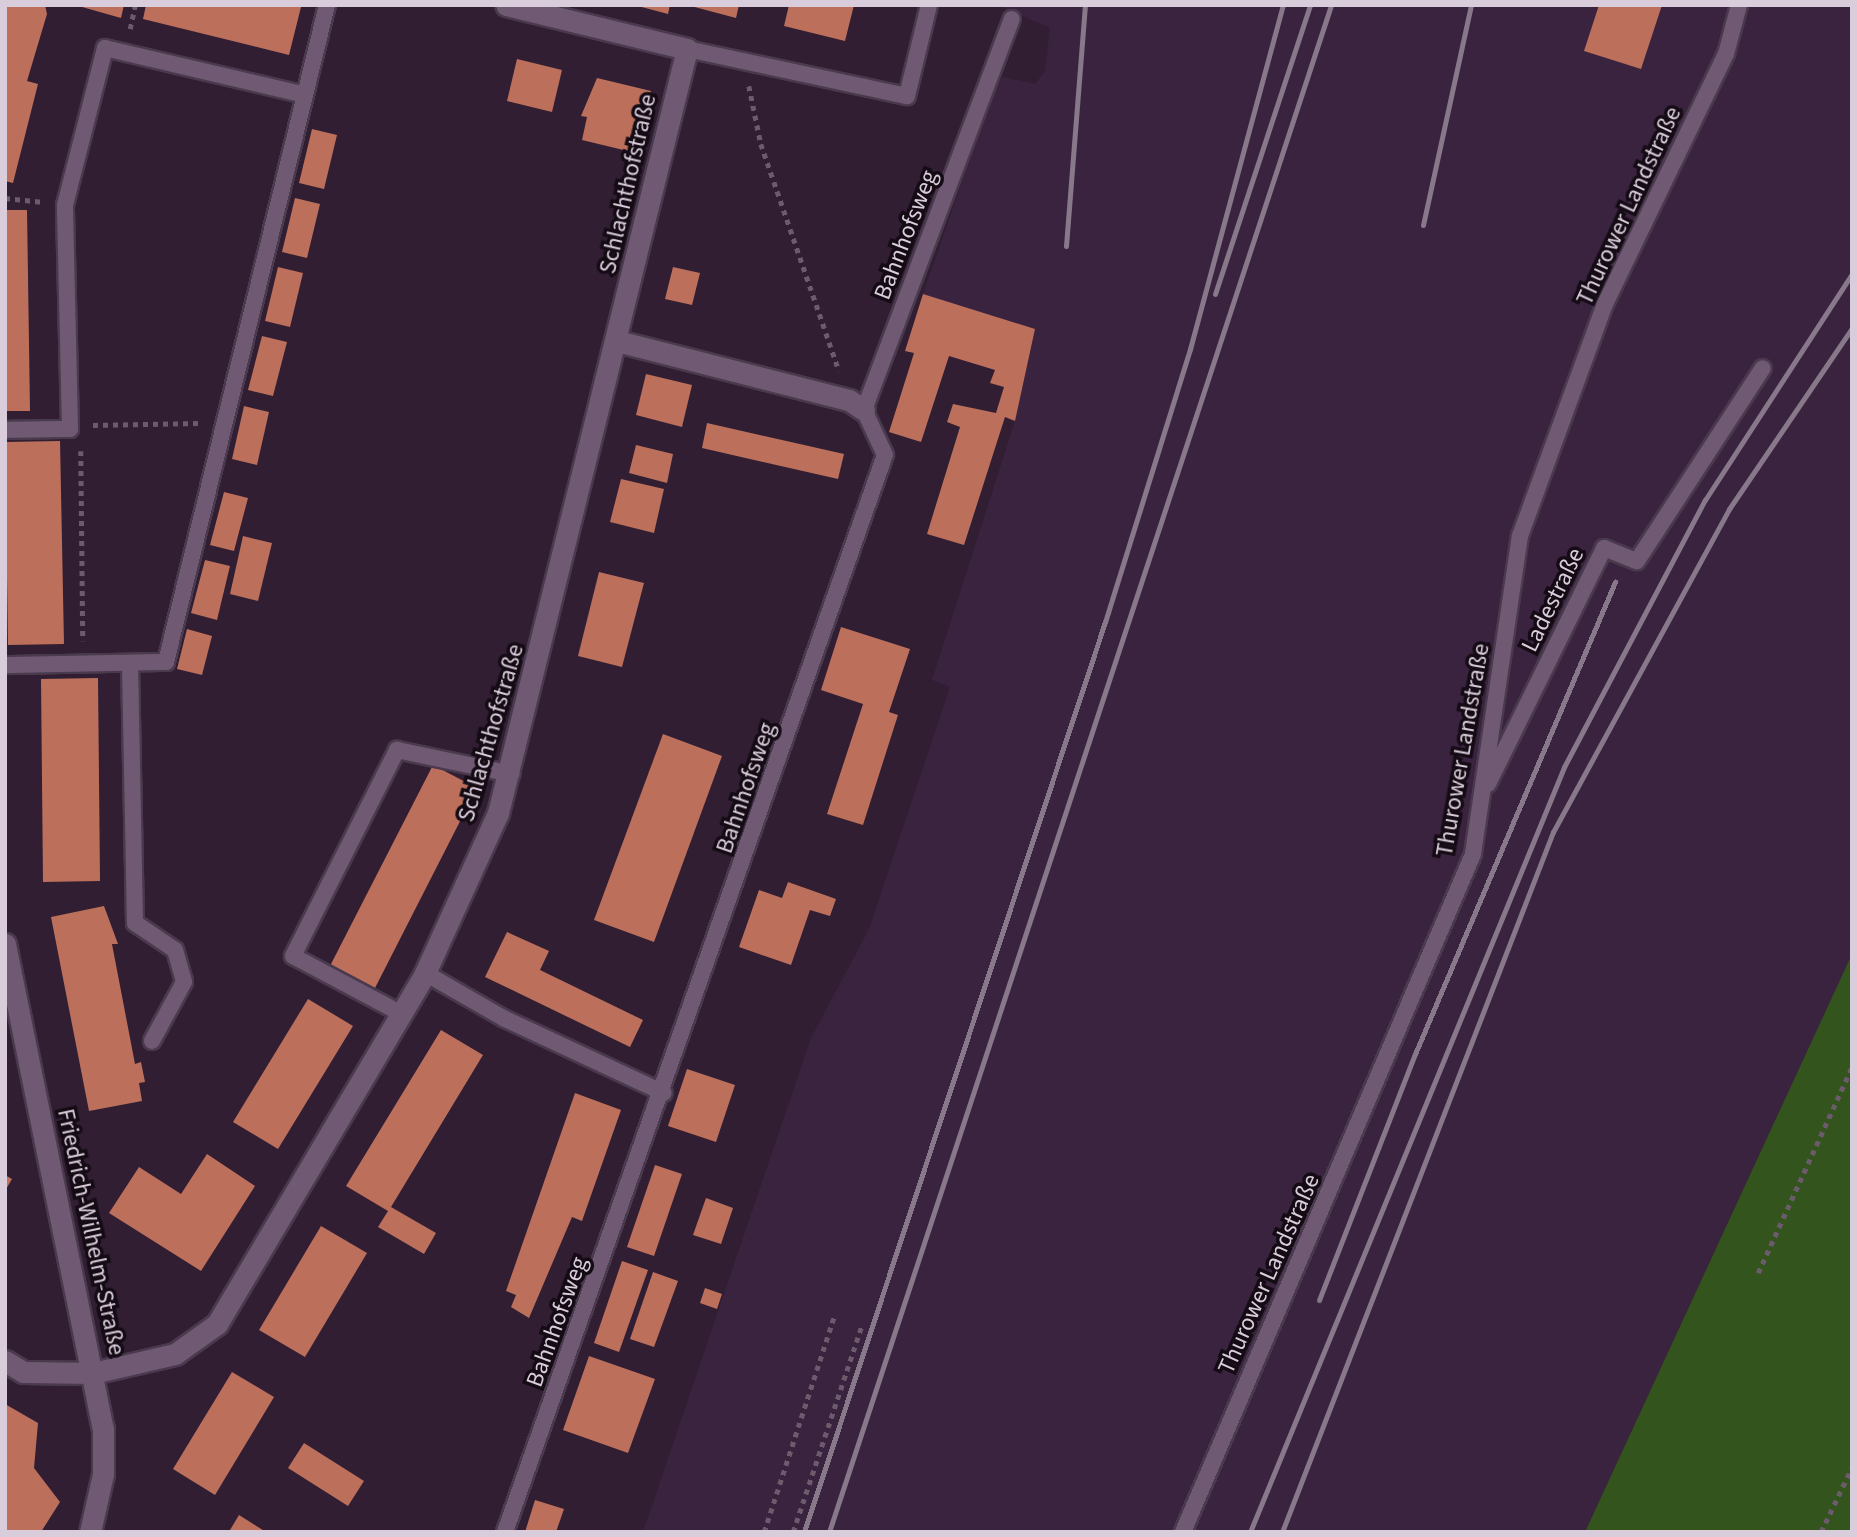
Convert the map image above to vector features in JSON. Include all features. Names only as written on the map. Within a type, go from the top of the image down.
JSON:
[{"type":"street","points":[[506,5],[556,11],[687,49]]},
{"type":"street","name":"Schlachthofstraße","points":[[5,1361],[23,1372],[93,1373],[175,1354],[218,1324],[425,973],[466,893],[512,774],[687,49]]},
{"type":"street","points":[[617,341],[856,405]]},
{"type":"street","name":"Friedrich-Wilhelm-Straße","points":[[5,944],[93,1373],[103,1474],[90,1532]]},
{"type":"lane","points":[[5,665],[166,662],[327,5]]},
{"type":"lane","points":[[687,49],[747,64],[766,62],[907,96],[929,5]]},
{"type":"lane","name":"Thurower Landstraße","points":[[1183,1532],[1473,854],[1520,536],[1605,304],[1726,54],[1739,5]]},
{"type":"lane","name":"Bahnhofsweg","points":[[505,1532],[664,1093],[885,455],[856,405],[1012,19]]},
{"type":"lane","points":[[5,430],[75,427],[65,205],[105,48],[305,94]]},
{"type":"lane","name":"Ladestraße","points":[[1481,797],[1604,548],[1637,561],[1763,368]]},
{"type":"lane","points":[[130,663],[135,923],[176,950],[184,982],[152,1041]]},
{"type":"lane","points":[[402,1014],[292,956],[397,750],[512,774]]},
{"type":"lane","points":[[425,973],[505,1019],[664,1093]]},
{"type":"path","points":[[747,64],[761,144],[856,405]]},
{"type":"path","points":[[5,198],[65,205]]},
{"type":"path","points":[[84,664],[75,427],[225,422]]},
{"type":"path","points":[[1758,1273],[1852,1067]]},
{"type":"path","points":[[764,1532],[834,1316]]},
{"type":"path","points":[[793,1532],[862,1325]]},
{"type":"path","points":[[1821,1532],[1852,1467]]},
{"type":"shaded area","points":[[997,5],[1852,5],[1852,954],[1585,1532],[643,1532],[811,1038],[869,929],[950,687],[932,680],[1015,421],[1035,330],[923,294],[997,82],[1003,77],[1035,84],[1045,71],[1050,28]]},
{"type":"green space","points":[[1852,954],[1852,1532],[1585,1532],[1700,1283]]},
{"type":"building","points":[[5,5],[45,5],[47,14],[27,81],[38,84],[13,183],[5,181]]},
{"type":"building","points":[[75,5],[124,5],[121,18]]},
{"type":"building","points":[[146,5],[301,7],[289,55],[143,19]]},
{"type":"building","points":[[634,5],[670,5],[668,14]]},
{"type":"building","points":[[687,5],[739,5],[736,18]]},
{"type":"building","points":[[789,5],[854,5],[845,41],[784,26]]},
{"type":"building","points":[[1599,5],[1662,5],[1641,69],[1584,51]]},
{"type":"building","points":[[517,59],[562,70],[552,112],[507,101]]},
{"type":"building","points":[[597,78],[651,91],[636,153],[582,140],[587,117],[581,116]]},
{"type":"building","points":[[312,129],[337,135],[324,189],[299,183]]},
{"type":"building","points":[[295,198],[320,204],[307,258],[282,252]]},
{"type":"building","points":[[5,210],[27,210],[30,411],[5,411]]},
{"type":"building","points":[[278,267],[303,273],[290,327],[265,321]]},
{"type":"building","points":[[673,267],[700,273],[692,305],[665,299]]},
{"type":"building","points":[[923,294],[1035,329],[1015,421],[1005,417],[964,545],[927,534],[960,427],[947,422],[953,404],[996,413],[1004,387],[990,383],[995,370],[949,356],[921,442],[889,432],[914,353],[905,351]]},
{"type":"building","points":[[262,336],[287,342],[273,396],[248,390]]},
{"type":"building","points":[[646,374],[692,385],[682,427],[636,415]]},
{"type":"building","points":[[244,406],[269,412],[257,465],[232,459]]},
{"type":"building","points":[[707,423],[844,454],[838,479],[702,448]]},
{"type":"building","points":[[60,441],[64,644],[8,645],[5,442]]},
{"type":"building","points":[[636,445],[673,454],[667,483],[629,473]]},
{"type":"building","points":[[621,479],[664,489],[654,533],[610,522]]},
{"type":"building","points":[[224,492],[248,498],[234,551],[210,545]]},
{"type":"building","points":[[243,536],[272,543],[258,601],[230,594]]},
{"type":"building","points":[[205,560],[230,566],[217,620],[191,613]]},
{"type":"building","points":[[599,572],[644,583],[622,667],[578,656]]},
{"type":"building","points":[[841,627],[910,649],[889,712],[898,715],[863,825],[827,814],[863,704],[821,690]]},
{"type":"building","points":[[187,629],[212,636],[202,675],[177,669]]},
{"type":"building","points":[[98,678],[100,881],[43,882],[41,679]]},
{"type":"building","points":[[663,734],[722,756],[654,942],[594,920]]},
{"type":"building","points":[[433,765],[477,788],[375,988],[330,966]]},
{"type":"building","points":[[788,882],[836,899],[830,916],[810,910],[791,965],[739,947],[759,890],[782,898]]},
{"type":"building","points":[[104,906],[118,944],[112,944],[135,1064],[141,1062],[145,1082],[139,1083],[142,1101],[89,1111],[51,917]]},
{"type":"building","points":[[507,932],[549,951],[540,970],[643,1020],[630,1047],[485,977]]},
{"type":"building","points":[[308,999],[353,1026],[278,1149],[233,1122]]},
{"type":"building","points":[[441,1030],[483,1055],[391,1207],[436,1233],[424,1254],[378,1227],[388,1211],[346,1186]]},
{"type":"building","points":[[687,1069],[735,1085],[716,1142],[668,1126]]},
{"type":"building","points":[[575,1093],[621,1110],[582,1221],[572,1217],[529,1318],[511,1307],[516,1295],[506,1291]]},
{"type":"building","points":[[207,1154],[255,1186],[201,1271],[109,1213],[139,1167],[181,1194]]},
{"type":"building","points":[[655,1165],[682,1174],[654,1256],[627,1247]]},
{"type":"building","points":[[5,1175],[12,1179],[5,1191]]},
{"type":"building","points":[[706,1198],[733,1208],[721,1244],[693,1235]]},
{"type":"building","points":[[321,1226],[367,1253],[305,1357],[259,1330]]},
{"type":"building","points":[[622,1261],[648,1270],[619,1352],[594,1343]]},
{"type":"building","points":[[653,1272],[678,1281],[654,1347],[630,1339]]},
{"type":"building","points":[[705,1288],[722,1294],[717,1309],[700,1303]]},
{"type":"building","points":[[589,1356],[655,1379],[628,1453],[563,1430]]},
{"type":"building","points":[[232,1372],[274,1397],[215,1495],[173,1469]]},
{"type":"building","points":[[5,1404],[38,1423],[34,1468],[60,1502],[41,1532],[5,1532]]},
{"type":"building","points":[[304,1443],[364,1481],[348,1506],[288,1468]]},
{"type":"building","points":[[535,1500],[564,1509],[556,1532],[525,1532]]},
{"type":"building","points":[[239,1515],[266,1532],[230,1530]]},
{"type":"railway","points":[[1066,246],[1085,5]]},
{"type":"railway","points":[[804,1532],[1105,622],[1190,349],[1283,5]]},
{"type":"railway","points":[[1215,294],[1310,5]]},
{"type":"railway","points":[[829,1532],[1331,5]]},
{"type":"railway","points":[[1423,225],[1471,5]]},
{"type":"railway","points":[[1250,1532],[1564,767],[1705,500],[1852,274]]},
{"type":"railway","points":[[1282,1532],[1553,832],[1729,509],[1852,328]]},
{"type":"railway","points":[[1319,1300],[1415,1054],[1615,582]]}]
